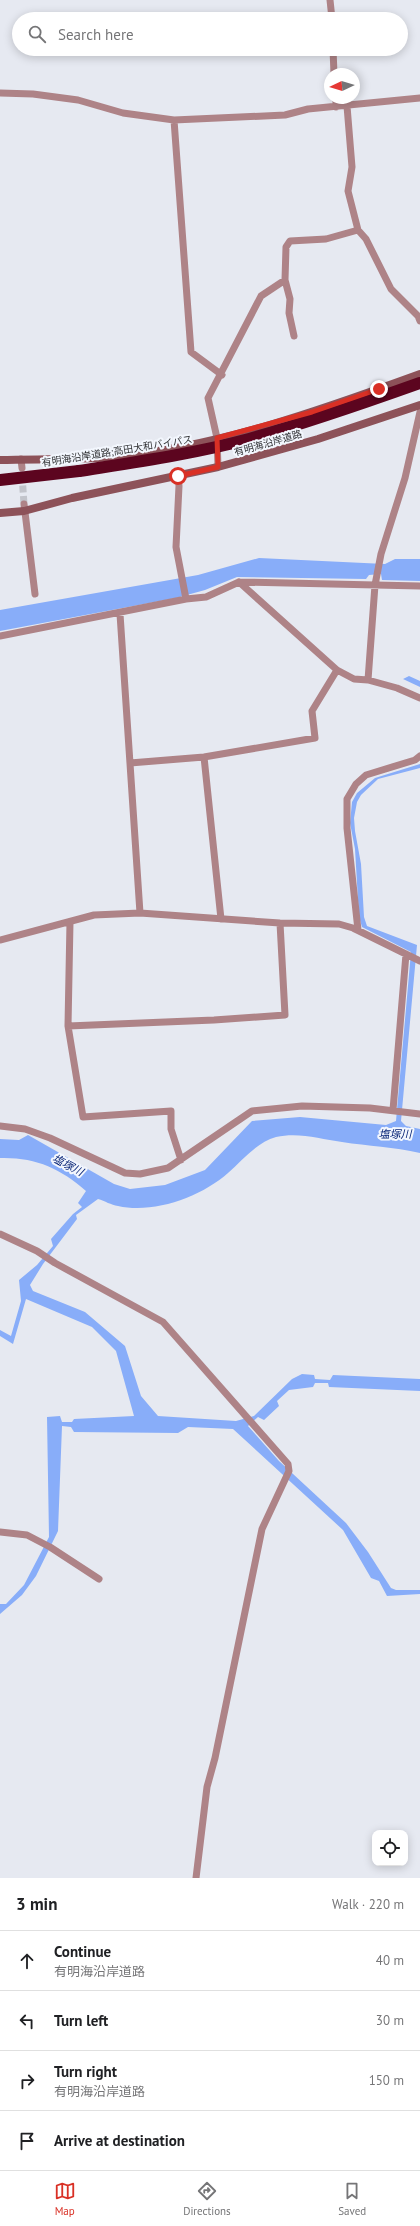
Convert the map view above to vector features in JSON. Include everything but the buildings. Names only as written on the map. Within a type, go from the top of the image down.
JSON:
[{"type":"highway","name":"有明海沿岸道路;高田大和バイパス","points":[[0,480],[79,471],[195,452],[302,424],[420,383]]},
{"type":"main road","name":"有明海沿岸道路","points":[[0,460],[112,457],[217,438],[312,412],[420,374]]},
{"type":"main road","name":"有明海沿岸道路","points":[[0,513],[218,467],[318,439],[420,405]]},
{"type":"street","points":[[330,0],[331,12]]},
{"type":"street","points":[[333,56],[334,68]]},
{"type":"street","points":[[0,93],[33,94],[78,100],[123,112],[174,120],[285,115],[308,109],[420,98]]},
{"type":"street","points":[[347,106],[352,168],[348,191],[358,230],[366,239],[391,289],[418,316],[420,321]]},
{"type":"street","points":[[174,120],[191,352],[222,375]]},
{"type":"street","points":[[294,336],[289,313],[290,298],[285,280],[286,247],[290,241],[326,239],[358,230]]},
{"type":"street","points":[[218,467],[217,438],[208,398],[222,375],[261,296],[285,280]]},
{"type":"street","points":[[368,680],[375,585],[381,554],[404,478],[420,412]]},
{"type":"street","points":[[21,459],[22,468]]},
{"type":"street","points":[[178,476],[180,486],[176,547],[186,599]]},
{"type":"street","points":[[24,507],[35,594]]},
{"type":"street","points":[[239,582],[336,670],[354,679],[368,680],[397,688],[420,698]]},
{"type":"street","points":[[0,636],[120,614],[186,599],[206,598],[239,582],[420,586]]},
{"type":"street","points":[[120,614],[140,913]]},
{"type":"street","points":[[130,763],[204,757],[315,738],[312,711],[336,670]]},
{"type":"street","points":[[358,930],[347,828],[347,799],[356,784],[366,775],[415,760],[420,756]]},
{"type":"street","points":[[204,757],[221,919]]},
{"type":"street","points":[[0,940],[40,928],[94,915],[140,913],[280,923],[339,924],[358,930],[420,960]]},
{"type":"street","points":[[70,922],[68,1026],[83,1117],[171,1111],[171,1129],[181,1160]]},
{"type":"street","points":[[68,1026],[285,1015],[280,923]]},
{"type":"street","points":[[393,1110],[406,954]]},
{"type":"street","points":[[0,1126],[25,1129],[50,1138],[125,1173],[140,1174],[168,1168],[252,1111],[302,1106],[393,1110],[420,1114]]},
{"type":"street","points":[[0,1234],[37,1251],[61,1266],[163,1322],[288,1464],[289,1471],[262,1529],[215,1758],[207,1787],[196,1878]]},
{"type":"street","points":[[0,1532],[27,1535],[50,1547],[99,1579]]},
{"type":"water","points":[[259,558],[385,564],[395,559],[420,559],[420,581],[382,580],[381,574],[369,575],[366,579],[237,577],[205,590],[176,598],[0,631],[0,610],[198,575]]},
{"type":"water","points":[[409,676],[420,681],[420,687],[403,679]]},
{"type":"water","name":"塩塚川","points":[[420,764],[420,768],[378,779],[361,795],[357,802],[354,818],[361,864],[364,917],[367,926],[417,945],[401,1121],[406,1126],[420,1129],[420,1153],[309,1136],[293,1135],[269,1139],[256,1147],[217,1182],[176,1202],[147,1208],[132,1208],[115,1205],[98,1199],[76,1215],[77,1219],[43,1264],[30,1285],[33,1291],[85,1312],[125,1346],[141,1396],[158,1416],[236,1421],[254,1416],[292,1379],[302,1374],[314,1375],[315,1379],[330,1380],[333,1375],[420,1379],[420,1391],[329,1387],[328,1383],[315,1383],[313,1387],[289,1390],[277,1401],[279,1406],[264,1420],[258,1417],[248,1426],[279,1461],[346,1523],[368,1552],[391,1588],[396,1590],[420,1590],[420,1594],[387,1596],[379,1581],[371,1578],[343,1530],[233,1429],[188,1427],[178,1433],[74,1432],[71,1427],[62,1426],[58,1531],[36,1576],[22,1595],[0,1614],[0,1604],[6,1604],[24,1585],[49,1537],[47,1417],[60,1416],[62,1422],[72,1422],[74,1419],[134,1416],[116,1351],[92,1327],[26,1299],[13,1344],[0,1336],[0,1330],[11,1336],[21,1301],[19,1280],[37,1265],[53,1246],[51,1239],[73,1214],[82,1207],[78,1203],[86,1191],[57,1170],[36,1162],[13,1158],[0,1158],[0,1139],[19,1140],[28,1135],[114,1184],[130,1189],[165,1185],[205,1170],[252,1121],[300,1117],[386,1125],[396,1121],[411,952],[362,927],[359,917],[355,849],[350,823],[352,802],[357,793],[375,778]]},
{"type":"tunnel","points":[[22,475],[24,504]]},
{"type":"route","points":[[178,476],[218,467],[217,438],[279,422],[379,389]]}]
